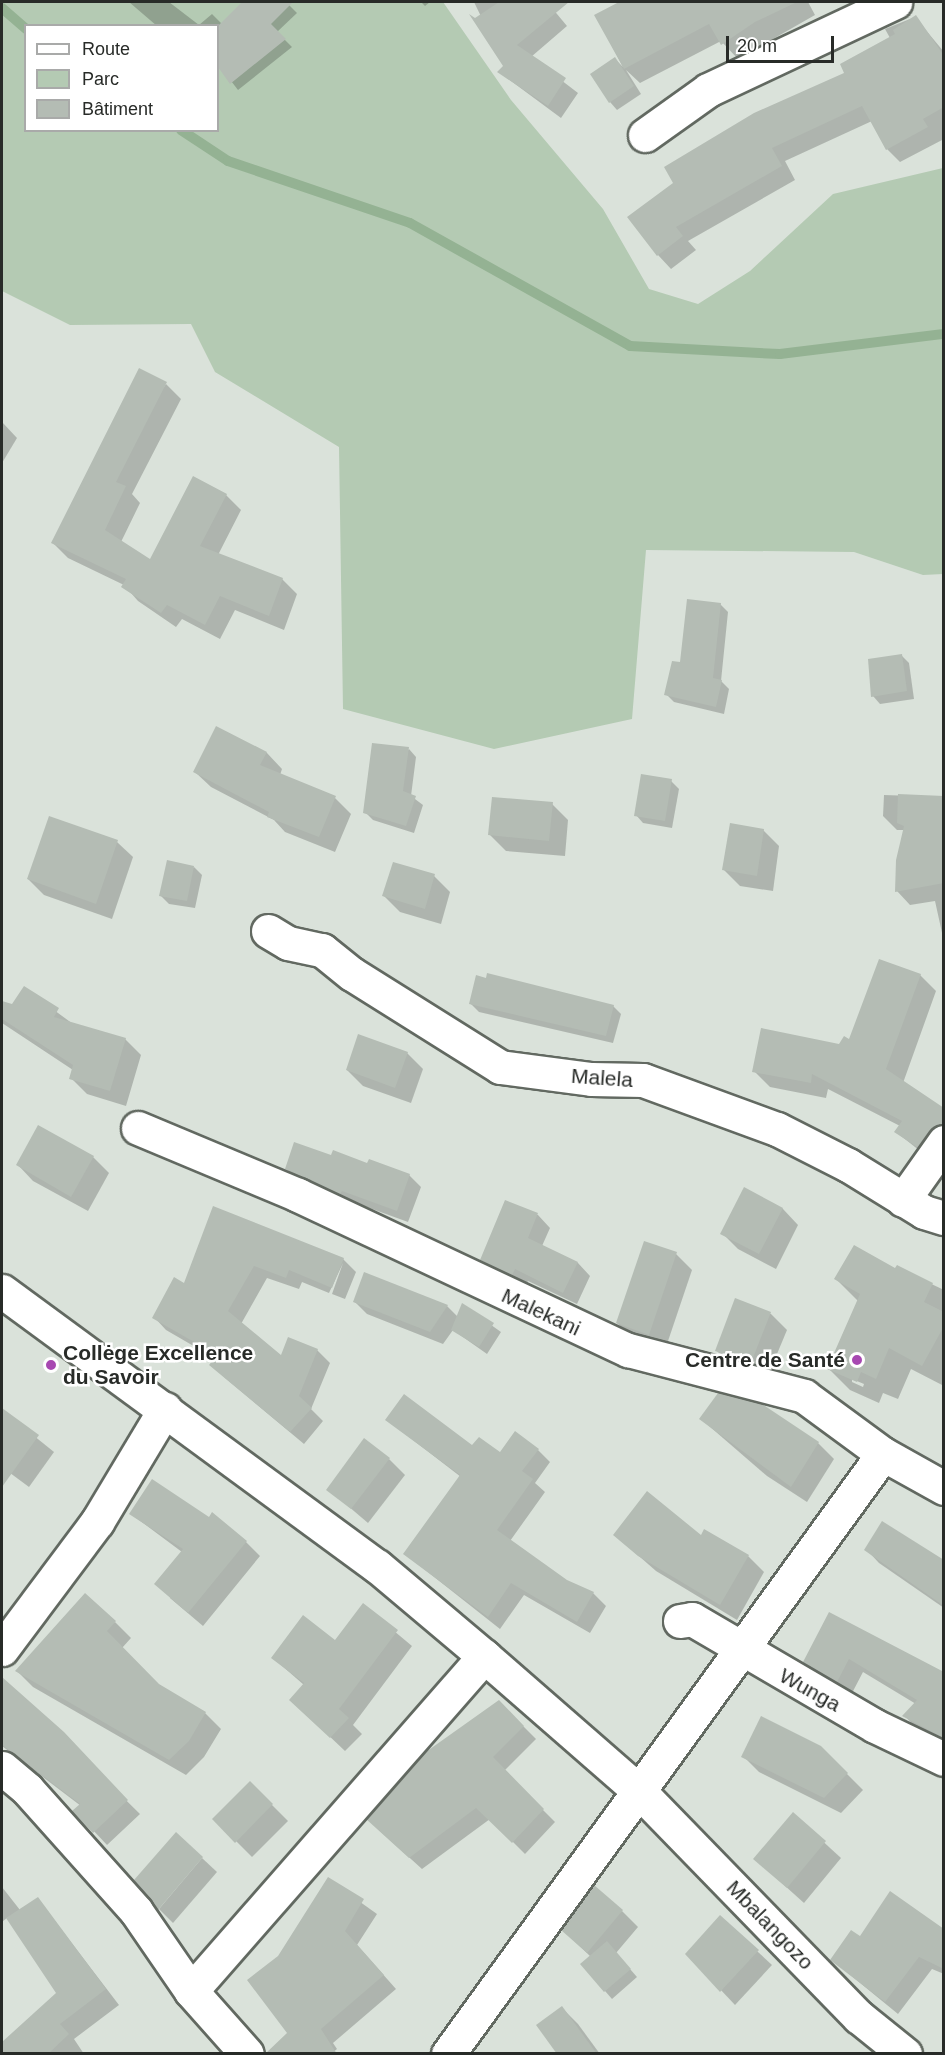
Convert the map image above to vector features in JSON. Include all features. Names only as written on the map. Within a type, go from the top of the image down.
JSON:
[{"type":"street","points":[[645,135],[708,90],[895,2]]},
{"type":"street","name":"Malela","points":[[268,931],[288,943],[322,950],[352,974],[500,1067],[591,1079],[642,1080],[777,1129],[848,1165],[903,1200],[944,1218]]},
{"type":"street","name":"Malekani","points":[[138,1128],[298,1195],[617,1346],[804,1396],[883,1454],[944,1488]]},
{"type":"street","points":[[903,1200],[944,1142]]},
{"type":"street","name":"Mbalangozo","points":[[2,1291],[377,1566],[484,1656],[640,1792],[859,2016],[905,2054]]},
{"type":"street","points":[[3,1644],[97,1522],[165,1409]]},
{"type":"street","points":[[448,2054],[743,1652],[883,1454]]},
{"type":"street","name":"Wunga","points":[[680,1621],[692,1619],[743,1652],[875,1726],[944,1759]]},
{"type":"street","points":[[191,1991],[484,1656]]},
{"type":"street","points":[[2,1768],[27,1789],[136,1911],[191,1991],[247,2054]]},
{"type":"green space","points":[[2,2],[443,2],[511,100],[603,209],[649,289],[698,304],[750,271],[833,194],[943,168],[943,574],[923,575],[854,552],[646,550],[632,719],[494,749],[343,709],[339,447],[215,372],[191,324],[70,325],[2,291]]},
{"type":"building","points":[[242,2],[293,2],[271,24],[286,39],[230,84],[219,68],[219,25]]},
{"type":"building","points":[[499,2],[569,2],[517,45],[566,78],[548,106],[497,72],[503,66],[469,14],[475,18]]},
{"type":"building","points":[[619,2],[797,2],[755,22],[721,45],[709,24],[624,69],[594,15]]},
{"type":"building","points":[[916,15],[944,56],[944,107],[923,119],[928,127],[886,150],[862,106],[772,148],[782,166],[676,227],[683,236],[657,256],[627,217],[673,183],[664,167],[754,113],[844,73],[840,64],[895,34],[893,30]]},
{"type":"building","points":[[615,57],[634,86],[609,103],[590,74]]},
{"type":"building","points":[[139,368],[167,382],[116,482],[126,486],[105,530],[150,559],[193,476],[227,494],[200,546],[283,578],[269,616],[220,596],[205,625],[167,605],[161,613],[121,587],[126,579],[51,543]]},
{"type":"building","points":[[687,599],[721,603],[713,678],[722,680],[716,707],[664,695],[672,661],[680,662]]},
{"type":"building","points":[[902,654],[907,691],[871,697],[868,659]]},
{"type":"building","points":[[216,726],[267,752],[260,765],[336,796],[319,837],[267,817],[269,812],[193,772]]},
{"type":"building","points":[[372,743],[409,747],[403,791],[416,796],[406,826],[363,813]]},
{"type":"building","points":[[641,774],[672,779],[665,821],[634,816]]},
{"type":"building","points":[[898,794],[944,796],[944,883],[895,892],[896,860],[904,826],[897,823]]},
{"type":"building","points":[[492,797],[553,802],[549,841],[488,835]]},
{"type":"building","points":[[49,816],[118,840],[96,904],[27,879]]},
{"type":"building","points":[[730,823],[764,829],[757,876],[722,870]]},
{"type":"building","points":[[167,860],[194,866],[187,901],[159,896]]},
{"type":"building","points":[[393,862],[435,874],[425,909],[382,896]]},
{"type":"building","points":[[879,959],[921,974],[886,1069],[944,1108],[944,1124],[929,1131],[917,1147],[894,1132],[902,1121],[812,1074],[811,1083],[752,1072],[761,1028],[839,1044],[844,1036],[849,1039]]},
{"type":"building","points":[[487,973],[614,1005],[606,1036],[469,1004],[476,975],[486,978]]},
{"type":"building","points":[[24,986],[59,1008],[54,1017],[126,1038],[110,1091],[69,1079],[73,1065],[2,1019],[2,1001],[12,1004]]},
{"type":"building","points":[[358,1034],[408,1052],[395,1088],[346,1070]]},
{"type":"building","points":[[38,1125],[94,1156],[71,1197],[16,1165]]},
{"type":"building","points":[[294,1142],[331,1155],[333,1150],[367,1163],[369,1159],[410,1174],[397,1211],[342,1191],[340,1194],[285,1169]]},
{"type":"building","points":[[744,1187],[783,1208],[759,1254],[720,1234]]},
{"type":"building","points":[[505,1200],[538,1213],[528,1238],[578,1262],[563,1293],[515,1269],[512,1275],[480,1260]]},
{"type":"building","points":[[213,1206],[344,1258],[332,1288],[289,1270],[286,1278],[254,1266],[228,1311],[281,1355],[288,1337],[318,1349],[299,1396],[312,1408],[290,1432],[209,1365],[217,1355],[152,1318],[174,1277],[184,1283]]},
{"type":"building","points":[[644,1241],[677,1252],[649,1335],[616,1323]]},
{"type":"building","points":[[854,1245],[895,1268],[897,1265],[933,1283],[924,1302],[944,1312],[944,1326],[922,1366],[889,1348],[876,1379],[861,1372],[857,1382],[827,1369],[860,1294],[834,1279]]},
{"type":"building","points":[[364,1272],[448,1305],[430,1332],[353,1302]]},
{"type":"building","points":[[735,1298],[771,1312],[751,1363],[715,1351]]},
{"type":"building","points":[[462,1303],[494,1323],[479,1347],[451,1330]]},
{"type":"building","points":[[718,1393],[762,1404],[819,1442],[791,1487],[699,1419]]},
{"type":"building","points":[[404,1394],[472,1445],[479,1437],[500,1452],[515,1431],[539,1449],[522,1471],[533,1479],[497,1530],[567,1580],[594,1592],[577,1622],[511,1583],[488,1617],[403,1554],[460,1475],[385,1420]]},
{"type":"building","points":[[2,1408],[39,1435],[2,1487]]},
{"type":"building","points":[[364,1438],[390,1458],[351,1509],[326,1490]]},
{"type":"building","points":[[152,1479],[209,1517],[212,1512],[247,1541],[188,1613],[154,1584],[183,1549],[129,1514]]},
{"type":"building","points":[[647,1491],[701,1535],[704,1529],[749,1555],[720,1605],[638,1556],[613,1535]]},
{"type":"building","points":[[882,1521],[944,1560],[944,1606],[864,1550]]},
{"type":"building","points":[[85,1593],[116,1621],[107,1631],[159,1684],[206,1712],[189,1741],[169,1760],[15,1671]]},
{"type":"building","points":[[363,1603],[398,1630],[339,1709],[349,1718],[330,1738],[289,1700],[304,1683],[271,1658],[303,1615],[335,1640]]},
{"type":"building","points":[[829,1612],[944,1672],[944,1738],[902,1716],[917,1700],[849,1659],[837,1682],[803,1662]]},
{"type":"building","points":[[2,1677],[64,1732],[128,1800],[93,1833],[72,1811],[80,1804],[2,1745]]},
{"type":"building","points":[[499,1700],[524,1726],[493,1757],[544,1809],[512,1843],[476,1808],[409,1858],[366,1819],[423,1754]]},
{"type":"building","points":[[761,1716],[821,1746],[848,1773],[824,1798],[741,1757]]},
{"type":"building","points":[[250,1781],[273,1804],[235,1843],[212,1819]]},
{"type":"building","points":[[793,1812],[826,1841],[787,1888],[753,1859]]},
{"type":"building","points":[[176,1832],[203,1857],[158,1910],[134,1880]]},
{"type":"building","points":[[328,1877],[364,1899],[345,1931],[384,1975],[321,2029],[337,2054],[265,2054],[287,2033],[247,1980],[278,1956]]},
{"type":"building","points":[[594,1885],[623,1910],[587,1953],[561,1930]]},
{"type":"building","points":[[890,1891],[944,1929],[944,1969],[919,1957],[885,2002],[830,1960],[851,1930],[860,1936]]},
{"type":"building","points":[[38,1897],[106,1989],[60,2024],[69,2034],[48,2054],[2,2054],[2,2042],[56,1993],[6,1918]]},
{"type":"building","points":[[720,1915],[759,1950],[720,1992],[685,1954]]},
{"type":"building","points":[[607,1941],[631,1969],[604,1992],[580,1964]]},
{"type":"building","points":[[562,2006],[597,2054],[557,2054],[536,2025]]},
{"type":"waterway","points":[[2,8],[24,27]]},
{"type":"waterway","points":[[184,132],[228,161],[410,223],[630,346],[780,354],[944,334]]},
{"type":"place","name":"Centre de Santé","points":[[857,1360]]},
{"type":"place","name":"Collėge Excellence du Savoir","points":[[51,1365]]}]
